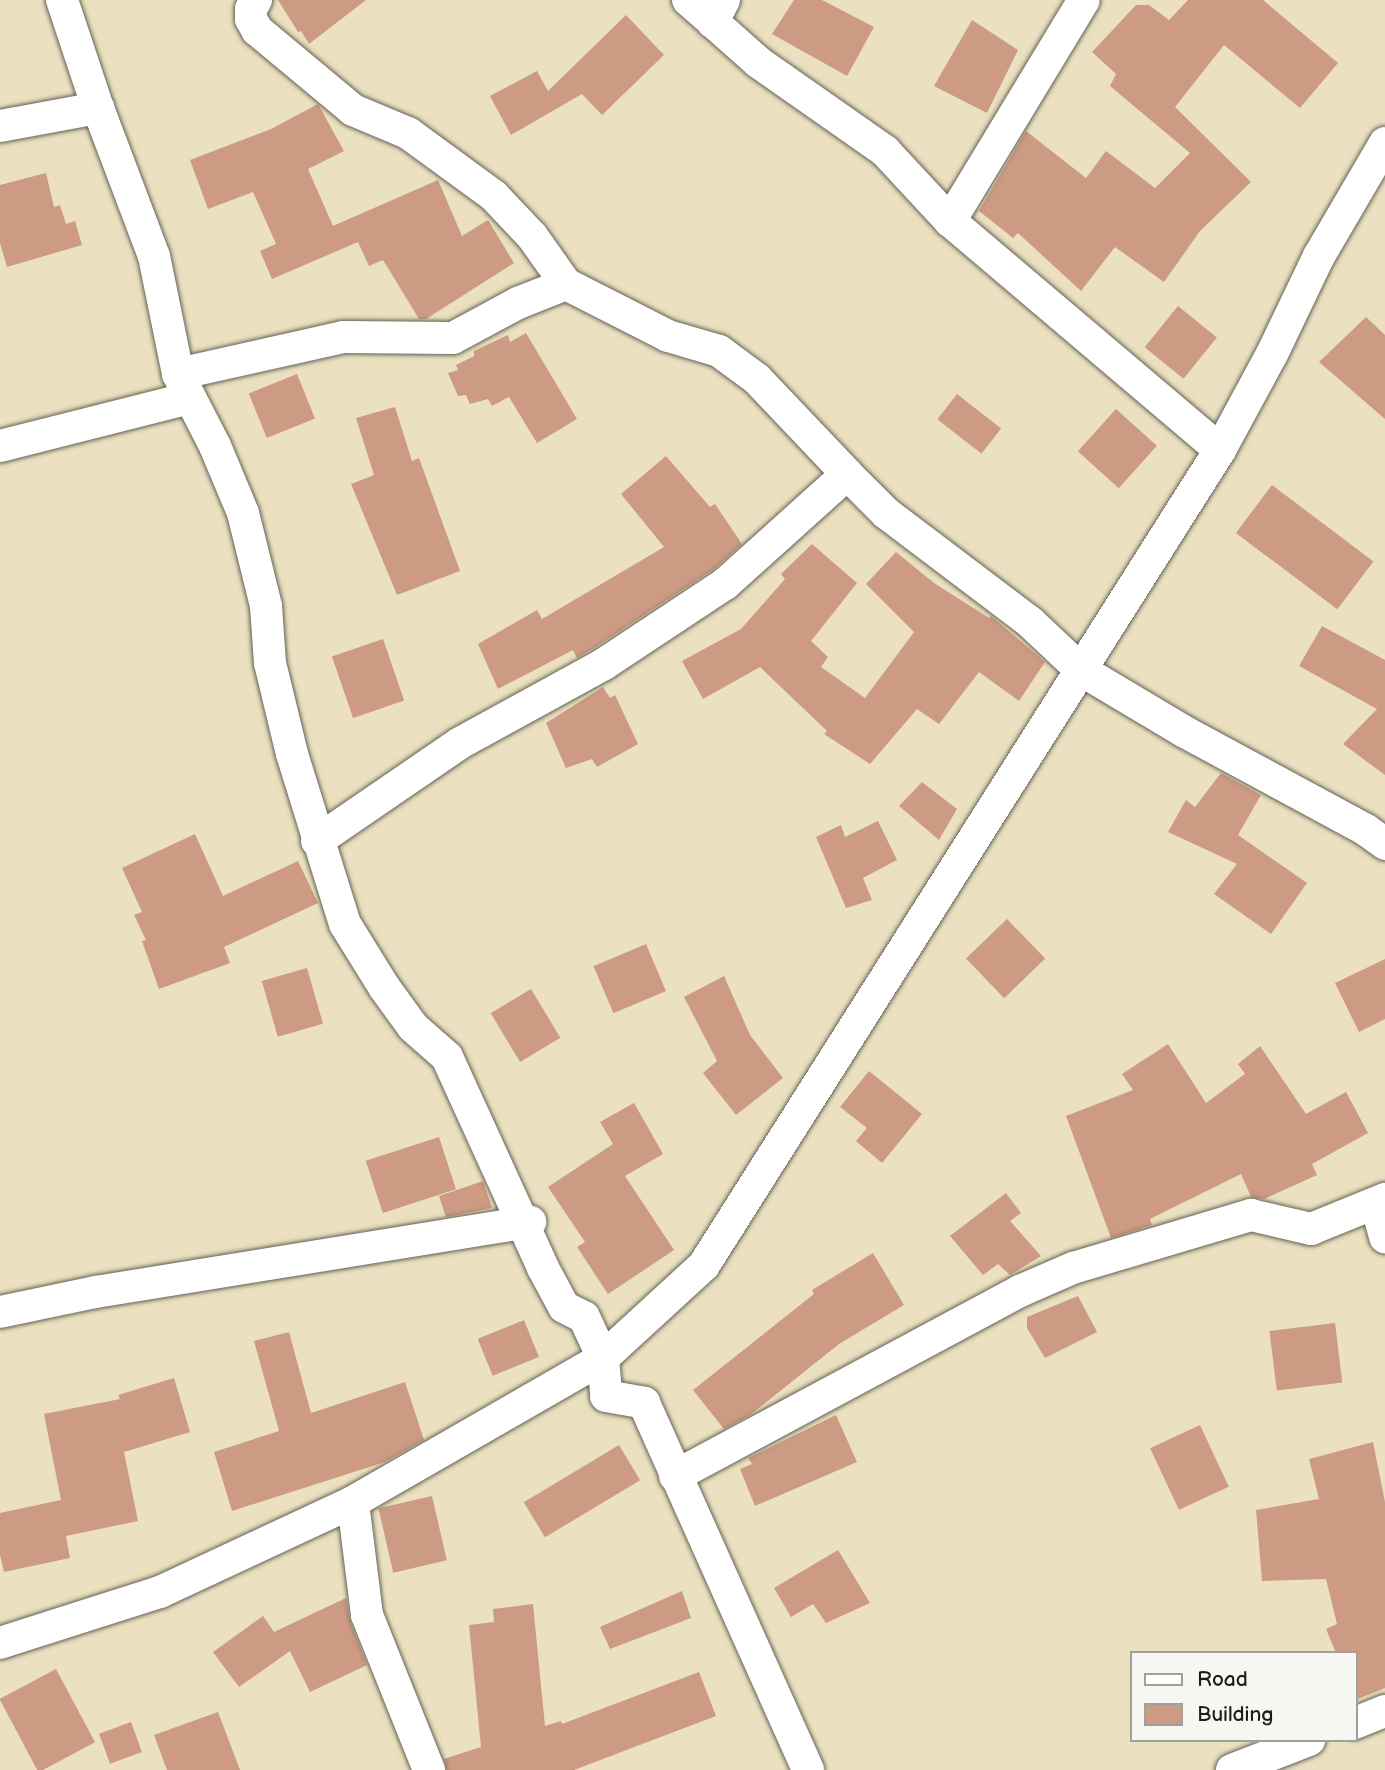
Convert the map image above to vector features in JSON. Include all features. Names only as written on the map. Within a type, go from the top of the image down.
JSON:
[{"type":"street","points":[[62,0],[98,108],[154,256],[184,386],[243,513],[266,606],[270,663],[317,841],[345,924],[384,987],[413,1027],[447,1057],[502,1182],[525,1223],[537,1255],[565,1307],[584,1317],[603,1358],[606,1396],[644,1403],[675,1476],[812,1766]]},
{"type":"street","points":[[256,0],[251,9],[251,19],[257,30],[353,110],[408,133],[494,196],[532,236],[566,284],[668,336],[719,351],[757,379],[886,513],[1030,622],[1081,670],[1185,732],[1366,830],[1385,844]]},
{"type":"street","points":[[688,0],[719,11],[758,62],[885,151],[950,221],[1220,450]]},
{"type":"street","points":[[950,221],[1084,0]]},
{"type":"street","points":[[0,126],[98,108]]},
{"type":"street","points":[[0,1643],[160,1592],[353,1502],[603,1358],[704,1265],[1220,450],[1272,354],[1319,256],[1385,143]]},
{"type":"street","points":[[0,446],[344,337],[453,338],[518,303],[566,284]]},
{"type":"street","points":[[317,841],[460,743],[604,664],[725,584],[847,474]]},
{"type":"street","points":[[675,1476],[1020,1291],[1073,1268],[1251,1215],[1311,1229],[1385,1199]]},
{"type":"street","points":[[1385,1220],[1381,1222],[1385,1237]]},
{"type":"street","points":[[0,1312],[96,1292],[525,1223]]},
{"type":"street","points":[[353,1502],[367,1615],[429,1770]]},
{"type":"street","points":[[1357,1722],[1385,1711]]},
{"type":"street","points":[[1232,1770],[1304,1742]]},
{"type":"building","points":[[278,0],[366,0],[309,44]]},
{"type":"building","points":[[794,0],[822,0],[874,27],[847,76],[772,34]]},
{"type":"building","points":[[1188,0],[1263,0],[1338,63],[1300,108],[1224,45],[1175,107],[1251,182],[1200,231],[1164,282],[1115,247],[1081,291],[1018,233],[1013,238],[979,211],[1026,131],[1086,178],[1106,151],[1155,188],[1190,153],[1110,86],[1116,74],[1092,52],[1136,5],[1149,5],[1169,20]]},
{"type":"building","points":[[626,15],[664,55],[602,115],[582,94],[511,135],[490,96],[537,71],[548,91]]},
{"type":"building","points":[[972,20],[1018,50],[987,113],[934,86]]},
{"type":"building","points":[[318,104],[344,151],[308,169],[333,226],[438,180],[462,236],[488,220],[514,263],[426,319],[419,319],[383,260],[369,266],[358,242],[272,279],[260,251],[276,244],[253,192],[208,209],[190,160],[271,129]]},
{"type":"building","points":[[46,173],[54,207],[60,205],[66,224],[75,221],[82,245],[7,267],[0,243],[0,185]]},
{"type":"building","points":[[1178,306],[1217,337],[1184,379],[1145,347]]},
{"type":"building","points":[[1366,317],[1385,335],[1385,419],[1319,362]]},
{"type":"building","points":[[526,333],[577,419],[537,443],[509,397],[492,406],[488,399],[470,404],[466,395],[458,396],[448,373],[458,370],[456,365],[474,356],[474,351],[508,335],[510,342]]},
{"type":"building","points":[[297,374],[315,419],[267,438],[249,393]]},
{"type":"building","points":[[957,394],[1001,428],[981,454],[937,419]]},
{"type":"building","points":[[395,407],[412,461],[419,458],[460,571],[397,595],[351,484],[374,475],[356,418]]},
{"type":"building","points":[[1116,409],[1157,446],[1119,488],[1078,451]]},
{"type":"building","points":[[666,456],[710,507],[715,504],[742,544],[714,569],[594,648],[577,658],[573,650],[498,689],[478,644],[537,610],[542,619],[664,547],[621,494]]},
{"type":"building","points":[[1272,485],[1373,561],[1337,609],[1236,533]]},
{"type":"building","points":[[812,544],[857,583],[811,641],[828,657],[821,667],[865,698],[914,632],[866,584],[896,552],[934,583],[989,618],[991,616],[1045,662],[1019,701],[979,672],[939,724],[917,709],[870,764],[824,734],[827,731],[760,667],[703,699],[682,661],[741,629],[785,579],[781,574]]},
{"type":"building","points":[[1322,626],[1385,660],[1385,775],[1343,744],[1377,709],[1299,666]]},
{"type":"building","points":[[383,639],[404,700],[353,718],[332,657]]},
{"type":"building","points":[[603,687],[610,698],[615,695],[638,744],[597,767],[592,759],[566,768],[546,723]]},
{"type":"building","points":[[1221,773],[1261,795],[1238,835],[1307,883],[1271,934],[1214,894],[1237,864],[1168,832],[1186,800],[1195,807]]},
{"type":"building","points":[[922,782],[957,809],[939,840],[899,806]]},
{"type":"building","points":[[878,821],[897,860],[863,878],[872,900],[846,908],[816,837],[841,825],[845,837]]},
{"type":"building","points":[[195,834],[223,896],[298,861],[318,903],[224,947],[230,963],[159,989],[142,941],[146,940],[134,915],[142,912],[122,868]]},
{"type":"building","points":[[1007,919],[1045,959],[1004,998],[966,959]]},
{"type":"building","points":[[646,944],[666,991],[613,1013],[594,966]]},
{"type":"building","points":[[1385,959],[1385,1019],[1359,1032],[1335,983]]},
{"type":"building","points":[[307,968],[323,1024],[278,1037],[262,981]]},
{"type":"building","points":[[724,976],[750,1035],[783,1078],[736,1115],[703,1073],[717,1061],[684,997]]},
{"type":"building","points":[[531,989],[560,1038],[520,1062],[491,1013]]},
{"type":"building","points":[[1168,1044],[1206,1103],[1245,1074],[1238,1064],[1260,1046],[1306,1114],[1346,1092],[1368,1133],[1312,1164],[1317,1175],[1264,1199],[1251,1197],[1241,1174],[1150,1219],[1152,1225],[1111,1238],[1066,1116],[1133,1090],[1122,1074]]},
{"type":"building","points":[[869,1071],[922,1114],[882,1163],[856,1141],[867,1128],[840,1107]]},
{"type":"building","points":[[634,1103],[663,1154],[625,1176],[674,1250],[608,1294],[577,1247],[585,1242],[548,1187],[613,1144],[600,1122]]},
{"type":"building","points":[[439,1137],[456,1189],[383,1213],[366,1161]]},
{"type":"building","points":[[483,1181],[492,1208],[446,1217],[439,1196]]},
{"type":"building","points":[[1006,1193],[1021,1213],[1010,1221],[1041,1256],[1010,1275],[998,1264],[983,1275],[950,1236]]},
{"type":"building","points":[[873,1253],[904,1305],[839,1344],[750,1415],[724,1429],[693,1390],[814,1294],[812,1290]]},
{"type":"building","points":[[1078,1296],[1097,1332],[1045,1358],[1027,1328],[1027,1317]]},
{"type":"building","points":[[524,1320],[539,1357],[493,1376],[478,1339]]},
{"type":"building","points":[[1335,1323],[1342,1383],[1277,1391],[1269,1331]]},
{"type":"building","points":[[289,1332],[311,1413],[405,1382],[424,1440],[385,1462],[232,1511],[214,1452],[279,1431],[254,1341]]},
{"type":"building","points":[[174,1378],[190,1432],[124,1452],[138,1521],[66,1536],[70,1558],[4,1572],[0,1555],[0,1513],[61,1500],[44,1414],[120,1399],[118,1395]]},
{"type":"building","points":[[836,1415],[857,1462],[755,1506],[740,1469],[752,1464],[748,1458]]},
{"type":"building","points":[[1200,1425],[1229,1487],[1179,1510],[1150,1448]]},
{"type":"building","points":[[1373,1442],[1385,1502],[1385,1688],[1357,1699],[1357,1651],[1335,1651],[1326,1629],[1337,1624],[1326,1579],[1262,1581],[1256,1510],[1319,1499],[1309,1459]]},
{"type":"building","points":[[619,1445],[640,1480],[545,1537],[524,1502]]},
{"type":"building","points":[[432,1496],[447,1560],[393,1573],[378,1508]]},
{"type":"building","points":[[838,1550],[870,1603],[826,1623],[813,1604],[791,1617],[774,1588]]},
{"type":"building","points":[[682,1591],[691,1618],[610,1649],[600,1627]]},
{"type":"building","points":[[346,1598],[350,1621],[367,1665],[310,1692],[290,1651],[239,1687],[213,1652],[263,1616],[274,1632]]},
{"type":"building","points":[[533,1604],[545,1726],[561,1721],[562,1724],[699,1672],[716,1716],[574,1770],[447,1770],[444,1759],[481,1747],[469,1625],[494,1622],[493,1609]]},
{"type":"building","points":[[56,1669],[95,1742],[43,1770],[37,1770],[0,1699]]},
{"type":"building","points":[[218,1712],[240,1770],[167,1770],[154,1735]]},
{"type":"building","points":[[131,1722],[142,1752],[110,1764],[99,1734]]}]
